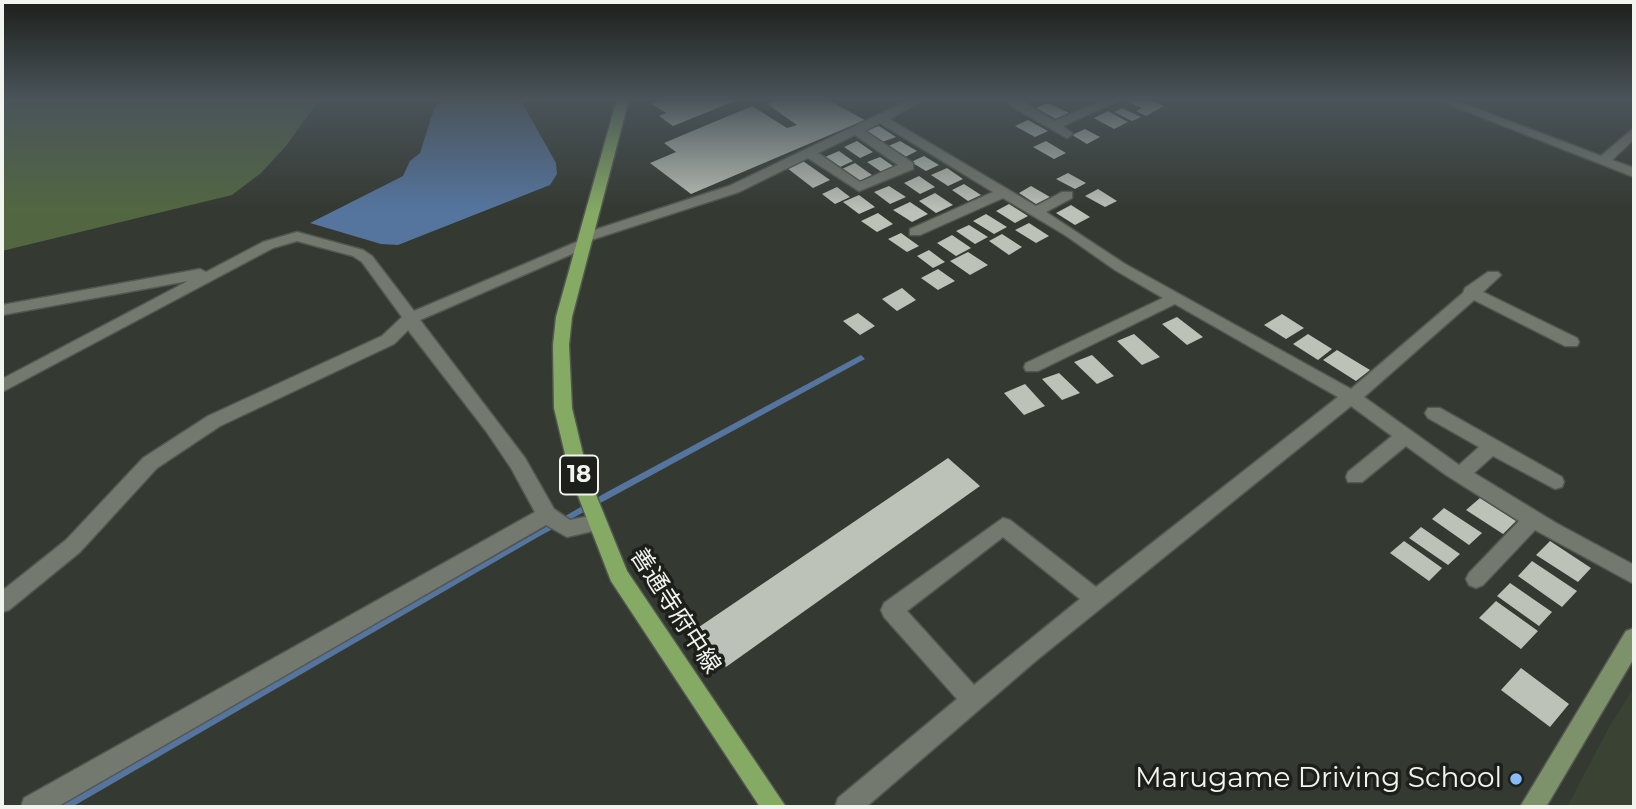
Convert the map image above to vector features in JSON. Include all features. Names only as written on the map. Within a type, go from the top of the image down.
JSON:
[{"type":"main road","name":"善通寺府中線","points":[[612,137],[564,317],[561,378],[563,408],[579,475],[595,523],[618,575],[774,807]]},
{"type":"street","points":[[2,603],[73,546],[150,463],[247,403],[388,340],[411,318],[583,241],[734,189],[838,137]]},
{"type":"street","points":[[808,152],[859,187],[908,166],[865,137]]},
{"type":"street","points":[[911,137],[1037,211],[1120,267],[1351,397],[1461,474],[1533,519],[1634,575]]},
{"type":"street","points":[[1540,137],[1634,173]]},
{"type":"street","points":[[1603,161],[1629,137]]},
{"type":"street","points":[[916,233],[1004,192]]},
{"type":"street","points":[[1037,211],[1068,195]]},
{"type":"street","points":[[2,386],[268,245],[298,236],[358,253],[367,259],[411,318],[416,330],[518,463],[547,515],[567,529],[595,523]]},
{"type":"street","points":[[2,310],[217,271]]},
{"type":"street","points":[[847,807],[1097,599],[1351,397],[1493,275]]},
{"type":"street","points":[[1470,292],[1571,342]]},
{"type":"street","points":[[1032,367],[1175,298]]},
{"type":"street","points":[[1434,413],[1555,482]]},
{"type":"street","points":[[1355,477],[1405,436]]},
{"type":"street","points":[[1461,474],[1492,446]]},
{"type":"street","points":[[33,807],[547,515]]},
{"type":"street","points":[[1476,579],[1533,519]]},
{"type":"street","points":[[973,700],[892,610],[1003,526],[1097,599]]},
{"type":"street","points":[[1532,807],[1634,638]]},
{"type":"shaded area","points":[[1634,687],[1634,807],[1567,807],[1608,729]]},
{"type":"green space","points":[[2,137],[293,137],[261,173],[232,195],[2,251]]},
{"type":"water","points":[[425,137],[541,137],[556,163],[557,174],[550,185],[398,245],[381,244],[310,223],[403,176],[410,161],[420,153]]},
{"type":"water","points":[[861,355],[865,359],[538,537],[72,807],[56,807],[607,492]]},
{"type":"building","points":[[679,137],[826,137],[691,194],[650,163],[676,152],[664,143]]},
{"type":"building","points":[[874,137],[896,137],[882,142]]},
{"type":"building","points":[[1075,137],[1100,137],[1087,144]]},
{"type":"building","points":[[857,141],[873,152],[860,158],[844,147]]},
{"type":"building","points":[[900,141],[917,151],[903,158],[886,147]]},
{"type":"building","points":[[1046,141],[1066,153],[1054,159],[1033,147]]},
{"type":"building","points":[[839,151],[853,161],[840,167],[825,157]]},
{"type":"building","points":[[924,156],[939,165],[926,171],[911,162]]},
{"type":"building","points":[[880,157],[896,168],[883,173],[867,162]]},
{"type":"building","points":[[803,161],[830,180],[813,188],[787,168]]},
{"type":"building","points":[[855,163],[872,175],[859,181],[842,169]]},
{"type":"building","points":[[947,168],[963,179],[948,186],[931,175]]},
{"type":"building","points":[[1068,173],[1086,183],[1075,189],[1056,179]]},
{"type":"building","points":[[919,176],[935,187],[920,194],[904,183]]},
{"type":"building","points":[[964,184],[981,195],[968,201],[952,190]]},
{"type":"building","points":[[889,186],[906,197],[890,204],[874,192]]},
{"type":"building","points":[[1031,186],[1050,197],[1036,204],[1019,193]]},
{"type":"building","points":[[837,187],[850,197],[835,204],[822,194]]},
{"type":"building","points":[[1098,189],[1117,201],[1105,207],[1085,196]]},
{"type":"building","points":[[935,193],[953,205],[936,213],[919,201]]},
{"type":"building","points":[[859,195],[875,207],[859,214],[843,202]]},
{"type":"building","points":[[910,202],[928,214],[912,222],[893,210]]},
{"type":"building","points":[[1009,204],[1028,216],[1015,223],[996,211]]},
{"type":"building","points":[[1071,205],[1090,217],[1075,225],[1056,213]]},
{"type":"building","points":[[878,213],[893,224],[877,232],[861,221]]},
{"type":"building","points":[[986,214],[1007,227],[994,234],[973,221]]},
{"type":"building","points":[[1029,223],[1049,236],[1036,243],[1015,230]]},
{"type":"building","points":[[969,225],[988,237],[975,244],[956,231]]},
{"type":"building","points":[[901,233],[919,246],[907,252],[888,239]]},
{"type":"building","points":[[1002,234],[1022,247],[1009,255],[989,241]]},
{"type":"building","points":[[952,235],[971,248],[956,256],[937,243]]},
{"type":"building","points":[[929,250],[945,262],[933,268],[917,256]]},
{"type":"building","points":[[968,252],[988,265],[970,275],[950,261]]},
{"type":"building","points":[[938,269],[955,281],[938,290],[921,278]]},
{"type":"building","points":[[902,288],[916,300],[897,311],[882,299]]},
{"type":"building","points":[[858,313],[875,326],[860,335],[843,321]]},
{"type":"building","points":[[1282,314],[1304,328],[1286,339],[1264,325]]},
{"type":"building","points":[[1177,317],[1203,337],[1187,345],[1162,324]]},
{"type":"building","points":[[1134,334],[1160,357],[1142,365],[1117,341]]},
{"type":"building","points":[[1308,334],[1332,349],[1318,360],[1293,344]]},
{"type":"building","points":[[1337,350],[1370,370],[1356,381],[1323,360]]},
{"type":"building","points":[[1092,355],[1114,376],[1097,384],[1074,362]]},
{"type":"building","points":[[1059,373],[1080,393],[1062,400],[1042,379]]},
{"type":"building","points":[[1025,384],[1045,406],[1024,415],[1004,393]]},
{"type":"building","points":[[948,458],[980,486],[726,667],[696,629]]},
{"type":"building","points":[[1480,498],[1516,521],[1503,534],[1466,510]]},
{"type":"building","points":[[1444,508],[1482,533],[1469,545],[1432,519]]},
{"type":"building","points":[[1421,527],[1460,554],[1448,565],[1409,538]]},
{"type":"building","points":[[1404,541],[1442,568],[1429,581],[1390,553]]},
{"type":"building","points":[[1550,541],[1591,568],[1578,582],[1536,555]]},
{"type":"building","points":[[1532,561],[1577,591],[1562,607],[1518,576]]},
{"type":"building","points":[[1510,583],[1552,612],[1539,626],[1497,596]]},
{"type":"building","points":[[1496,601],[1538,631],[1521,649],[1479,618]]},
{"type":"building","points":[[1521,668],[1569,704],[1550,727],[1501,690]]},
{"type":"place","name":"Marugame Driving School","points":[[1516,779]]}]
